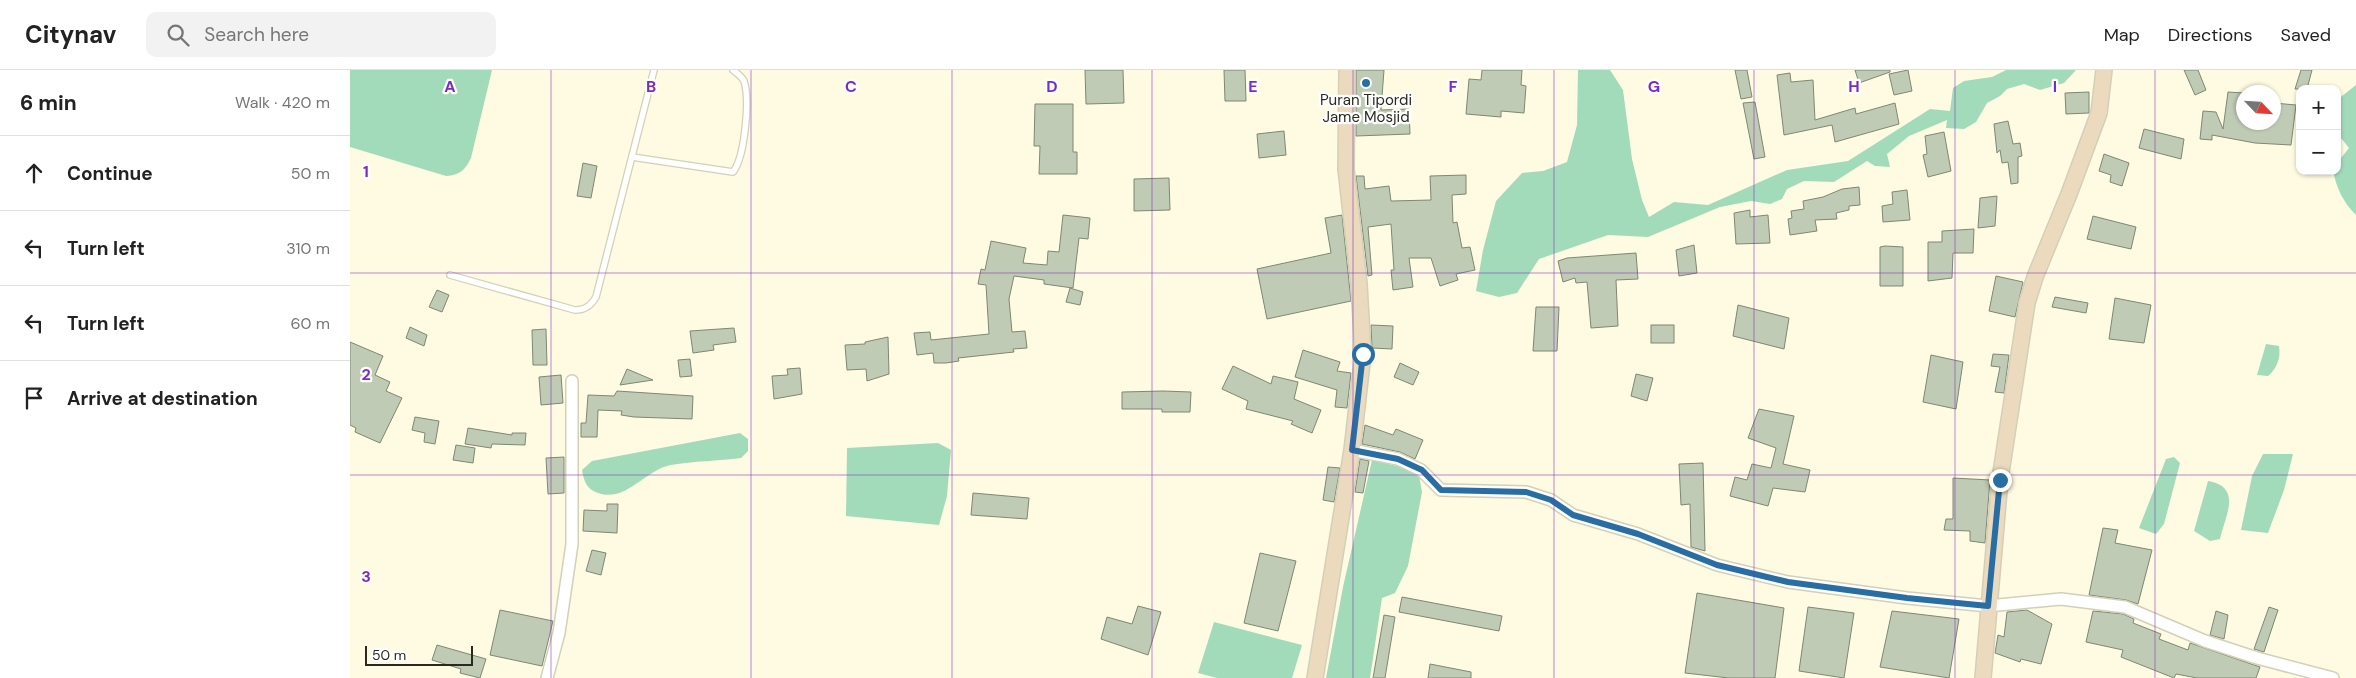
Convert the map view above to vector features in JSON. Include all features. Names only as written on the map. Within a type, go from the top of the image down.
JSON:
[{"type":"street","points":[[1315,678],[1352,450],[1363,354],[1359,284],[1346,169],[1347,70]]},
{"type":"street","points":[[1983,678],[2000,480],[2027,303],[2035,277],[2099,113],[2104,70]]},
{"type":"street","points":[[546,678],[559,633],[572,544],[572,381]]},
{"type":"street","points":[[1352,450],[1398,459],[1422,470],[1441,490],[1526,492],[1551,500],[1573,515],[1638,534],[1717,565],[1788,582],[1907,598],[1988,606],[2061,599],[2125,607],[2205,641],[2257,658],[2333,678]]},
{"type":"lane","points":[[450,275],[576,310],[582,310],[589,306],[596,297],[654,70]]},
{"type":"lane","points":[[632,157],[733,172],[738,165],[743,144],[746,95],[743,79],[733,70]]},
{"type":"shaded area","points":[[350,70],[492,70],[471,158],[467,166],[458,173],[446,176],[350,147]]},
{"type":"shaded area","points":[[1578,70],[1610,70],[1623,90],[1632,159],[1642,200],[1649,217],[1674,202],[1708,205],[1787,170],[1848,161],[1930,109],[1950,111],[1953,88],[1964,81],[1992,77],[2006,70],[2076,70],[2064,83],[2040,90],[2024,84],[2007,89],[2000,96],[1987,103],[1976,122],[1964,129],[1946,128],[1947,120],[1909,136],[1887,154],[1890,167],[1875,166],[1867,161],[1834,182],[1804,181],[1787,189],[1782,199],[1770,204],[1751,201],[1720,207],[1648,237],[1608,235],[1539,259],[1517,293],[1499,297],[1476,291],[1483,250],[1496,201],[1522,173],[1543,171],[1567,162],[1577,125]]},
{"type":"shaded area","points":[[2356,85],[2356,215],[2341,195],[2334,175],[2341,175],[2341,158],[2349,148],[2341,138],[2341,97]]},
{"type":"shaded area","points":[[2266,344],[2279,346],[2279,359],[2274,370],[2268,376],[2257,375]]},
{"type":"shaded area","points":[[740,433],[748,439],[748,451],[741,458],[671,465],[653,472],[627,490],[608,495],[598,493],[588,487],[584,478],[582,470],[592,461]]},
{"type":"shaded area","points":[[938,443],[951,450],[947,496],[939,525],[846,516],[847,448]]},
{"type":"shaded area","points":[[2263,454],[2293,454],[2284,490],[2268,533],[2241,530],[2252,476]]},
{"type":"shaded area","points":[[2174,457],[2180,463],[2164,524],[2156,534],[2139,528],[2166,459]]},
{"type":"shaded area","points":[[1372,460],[1397,466],[1419,475],[1422,492],[1408,566],[1395,593],[1382,598],[1370,678],[1326,678],[1343,587]]},
{"type":"shaded area","points":[[2208,481],[2219,484],[2225,489],[2229,504],[2220,539],[2210,541],[2194,531]]},
{"type":"shaded area","points":[[1214,622],[1302,645],[1292,678],[1217,678],[1198,673]]},
{"type":"building","points":[[1085,70],[1123,70],[1124,103],[1086,104]]},
{"type":"building","points":[[1224,70],[1245,70],[1246,101],[1225,101]]},
{"type":"building","points":[[1356,70],[1384,70],[1381,110],[1409,109],[1410,134],[1356,136]]},
{"type":"building","points":[[1482,70],[1522,70],[1521,85],[1526,86],[1524,113],[1501,111],[1501,117],[1466,114],[1469,79],[1481,80]]},
{"type":"building","points":[[1735,70],[1747,70],[1752,97],[1741,99]]},
{"type":"building","points":[[1855,70],[1890,70],[1890,72],[1859,83]]},
{"type":"building","points":[[1908,70],[1912,91],[1894,95],[1889,74]]},
{"type":"building","points":[[2184,70],[2198,70],[2206,90],[2195,95]]},
{"type":"building","points":[[2301,70],[2312,70],[2308,85],[2296,85]]},
{"type":"building","points":[[1790,73],[1791,82],[1813,80],[1815,120],[1855,108],[1856,114],[1895,103],[1899,124],[1835,142],[1832,125],[1784,135],[1777,75]]},
{"type":"building","points":[[2089,92],[2089,113],[2066,114],[2065,93]]},
{"type":"building","points":[[2228,92],[2236,92],[2236,130],[2281,130],[2281,104],[2296,105],[2291,145],[2255,143],[2212,135],[2212,140],[2200,139],[2203,111],[2216,112],[2223,129]]},
{"type":"building","points":[[1755,102],[1765,157],[1754,159],[1743,103]]},
{"type":"building","points":[[1035,104],[1073,104],[1073,152],[1077,152],[1077,174],[1039,174],[1040,146],[1034,146]]},
{"type":"building","points":[[2008,121],[2013,144],[2020,143],[2022,156],[2018,157],[2018,183],[2011,184],[2008,162],[2002,163],[2000,150],[1997,153],[1994,124]]},
{"type":"building","points":[[2144,129],[2184,139],[2181,159],[2139,148]]},
{"type":"building","points":[[1284,131],[1286,155],[1259,158],[1257,134]]},
{"type":"building","points":[[1944,132],[1951,171],[1928,177],[1923,155],[1927,154],[1925,136]]},
{"type":"building","points":[[2104,154],[2129,163],[2122,186],[2110,182],[2111,175],[2099,171]]},
{"type":"building","points":[[583,163],[597,166],[591,198],[577,196]]},
{"type":"building","points":[[1466,175],[1466,194],[1452,195],[1453,223],[1457,222],[1462,248],[1470,247],[1475,270],[1456,274],[1458,280],[1440,286],[1431,258],[1409,258],[1413,287],[1393,290],[1391,270],[1394,270],[1391,224],[1368,227],[1372,275],[1368,276],[1356,176],[1364,176],[1365,189],[1389,186],[1391,201],[1431,200],[1430,176]]},
{"type":"building","points":[[1169,178],[1170,210],[1134,211],[1134,179]]},
{"type":"building","points":[[1859,187],[1860,205],[1849,206],[1849,210],[1836,213],[1837,219],[1815,220],[1817,231],[1790,235],[1788,219],[1792,218],[1791,211],[1804,209],[1803,201],[1823,197],[1842,189]]},
{"type":"building","points":[[1907,190],[1910,220],[1883,222],[1882,206],[1893,204],[1892,192]]},
{"type":"building","points":[[1997,196],[1995,226],[1978,228],[1980,198]]},
{"type":"building","points":[[1750,210],[1750,217],[1768,215],[1770,243],[1736,244],[1734,213]]},
{"type":"building","points":[[1063,215],[1090,218],[1088,239],[1079,238],[1073,288],[1044,284],[1044,280],[1014,276],[1009,299],[1012,332],[1025,331],[1027,348],[1013,349],[1014,352],[958,358],[959,361],[946,363],[934,363],[933,353],[917,355],[914,333],[930,332],[931,340],[989,334],[986,285],[978,284],[981,269],[985,270],[991,241],[1026,248],[1023,263],[1047,265],[1048,251],[1059,252]]},
{"type":"building","points":[[1342,215],[1351,301],[1267,319],[1257,269],[1331,253],[1325,218]]},
{"type":"building","points":[[2093,216],[2136,227],[2131,249],[2087,239]]},
{"type":"building","points":[[1974,229],[1973,253],[1953,253],[1952,278],[1928,281],[1928,242],[1942,242],[1942,231]]},
{"type":"building","points":[[1694,245],[1697,273],[1679,276],[1676,250]]},
{"type":"building","points":[[1880,247],[1903,247],[1903,286],[1880,286]]},
{"type":"building","points":[[1636,253],[1638,279],[1616,280],[1618,326],[1591,328],[1587,282],[1576,283],[1575,278],[1563,282],[1558,261],[1567,258]]},
{"type":"building","points":[[1996,276],[2023,282],[2015,317],[1989,311]]},
{"type":"building","points":[[1070,288],[1083,292],[1080,305],[1066,302]]},
{"type":"building","points":[[437,290],[449,295],[442,312],[429,307]]},
{"type":"building","points":[[2055,297],[2088,303],[2086,313],[2052,307]]},
{"type":"building","points":[[2115,298],[2151,305],[2144,343],[2109,339]]},
{"type":"building","points":[[1738,305],[1789,318],[1784,349],[1733,336]]},
{"type":"building","points":[[1536,307],[1559,307],[1557,351],[1533,351]]},
{"type":"building","points":[[1371,325],[1393,326],[1392,349],[1372,348]]},
{"type":"building","points":[[1651,325],[1674,325],[1674,343],[1651,343]]},
{"type":"building","points":[[410,327],[427,335],[424,346],[406,338]]},
{"type":"building","points":[[734,328],[736,342],[713,345],[714,350],[693,353],[690,331]]},
{"type":"building","points":[[546,329],[547,365],[533,365],[532,330]]},
{"type":"building","points":[[888,337],[889,374],[867,381],[866,369],[847,370],[845,345],[865,344],[865,342]]},
{"type":"building","points":[[350,342],[383,356],[375,375],[390,382],[386,391],[402,398],[380,443],[355,432],[356,428],[350,425]]},
{"type":"building","points":[[1303,350],[1340,362],[1337,371],[1351,373],[1347,408],[1335,407],[1337,390],[1295,377]]},
{"type":"building","points":[[1993,354],[2009,355],[2004,393],[1995,392],[2000,367],[1991,366]]},
{"type":"building","points":[[1931,355],[1963,362],[1956,409],[1923,402]]},
{"type":"building","points":[[690,359],[692,376],[680,377],[678,360]]},
{"type":"building","points":[[1400,363],[1419,372],[1413,385],[1394,377]]},
{"type":"building","points":[[1233,366],[1271,384],[1273,376],[1298,382],[1294,399],[1321,410],[1312,433],[1291,424],[1293,421],[1246,409],[1248,401],[1222,389]]},
{"type":"building","points":[[800,368],[802,394],[774,399],[772,376],[788,375],[787,369]]},
{"type":"building","points":[[627,369],[653,380],[620,385]]},
{"type":"building","points":[[1636,374],[1653,378],[1647,401],[1631,396]]},
{"type":"building","points":[[561,375],[563,403],[541,405],[539,377]]},
{"type":"building","points":[[617,391],[693,396],[692,419],[634,417],[621,415],[622,411],[598,410],[597,437],[581,437],[581,423],[586,423],[588,395],[614,396]]},
{"type":"building","points":[[1122,392],[1191,392],[1190,412],[1162,412],[1162,409],[1122,409]]},
{"type":"building","points":[[1759,409],[1794,416],[1783,464],[1810,470],[1805,492],[1773,488],[1768,506],[1730,496],[1735,477],[1747,480],[1752,464],[1771,468],[1776,448],[1748,438]]},
{"type":"building","points":[[415,417],[439,421],[435,444],[424,442],[425,433],[412,430]]},
{"type":"building","points":[[1365,425],[1393,435],[1396,429],[1423,440],[1415,459],[1400,452],[1362,444]]},
{"type":"building","points":[[468,428],[512,435],[512,433],[526,433],[525,445],[492,444],[491,448],[465,444]]},
{"type":"building","points":[[456,445],[475,448],[473,463],[453,460]]},
{"type":"building","points":[[564,457],[564,493],[548,494],[546,458]]},
{"type":"building","points":[[1360,459],[1369,461],[1363,493],[1355,492]]},
{"type":"building","points":[[1703,463],[1705,551],[1691,547],[1690,504],[1681,505],[1679,464]]},
{"type":"building","points":[[1328,467],[1340,468],[1334,502],[1323,500]]},
{"type":"building","points":[[1953,478],[1990,480],[1985,543],[1970,541],[1970,531],[1944,530],[1946,519],[1953,519]]},
{"type":"building","points":[[973,493],[1029,498],[1027,519],[971,515]]},
{"type":"building","points":[[607,504],[618,504],[617,533],[583,531],[584,510],[607,511]]},
{"type":"building","points":[[2103,528],[2118,530],[2115,543],[2152,550],[2138,604],[2126,600],[2089,595]]},
{"type":"building","points":[[592,550],[606,553],[601,575],[586,571]]},
{"type":"building","points":[[1260,553],[1296,561],[1278,631],[1244,623]]},
{"type":"building","points":[[1697,593],[1784,608],[1775,678],[1729,678],[1685,673]]},
{"type":"building","points":[[1402,597],[1502,616],[1499,631],[1399,612]]},
{"type":"building","points":[[1138,606],[1161,612],[1148,655],[1101,639],[1107,617],[1132,624]]},
{"type":"building","points":[[1808,607],[1854,613],[1844,678],[1799,671]]},
{"type":"building","points":[[2269,607],[2278,610],[2264,652],[2254,649]]},
{"type":"building","points":[[500,610],[553,621],[542,666],[490,655]]},
{"type":"building","points":[[2027,610],[2052,624],[2041,664],[2021,659],[2020,662],[1995,653],[1998,635],[2004,637],[2007,612]]},
{"type":"building","points":[[1892,611],[1959,619],[1949,678],[1880,667]]},
{"type":"building","points":[[2093,611],[2123,614],[2134,619],[2133,623],[2161,634],[2159,639],[2188,650],[2190,643],[2260,667],[2256,678],[2197,678],[2176,674],[2174,678],[2121,657],[2123,650],[2086,642]]},
{"type":"building","points":[[2216,611],[2228,615],[2224,639],[2210,635]]},
{"type":"building","points":[[1384,615],[1395,617],[1385,678],[1373,678]]},
{"type":"building","points":[[437,645],[486,659],[480,678],[460,673],[461,669],[432,660]]},
{"type":"building","points":[[1430,664],[1471,672],[1471,678],[1428,678]]},
{"type":"place","name":"Puran Tipordi Jame Mosjid","points":[[1366,83]]},
{"type":"route","points":[[1363,354],[1352,450],[1398,459],[1422,470],[1429,480],[1441,490],[1526,492],[1551,500],[1573,515],[1664,543],[1717,565],[1788,582],[1907,598],[1988,606],[2000,480]]}]
